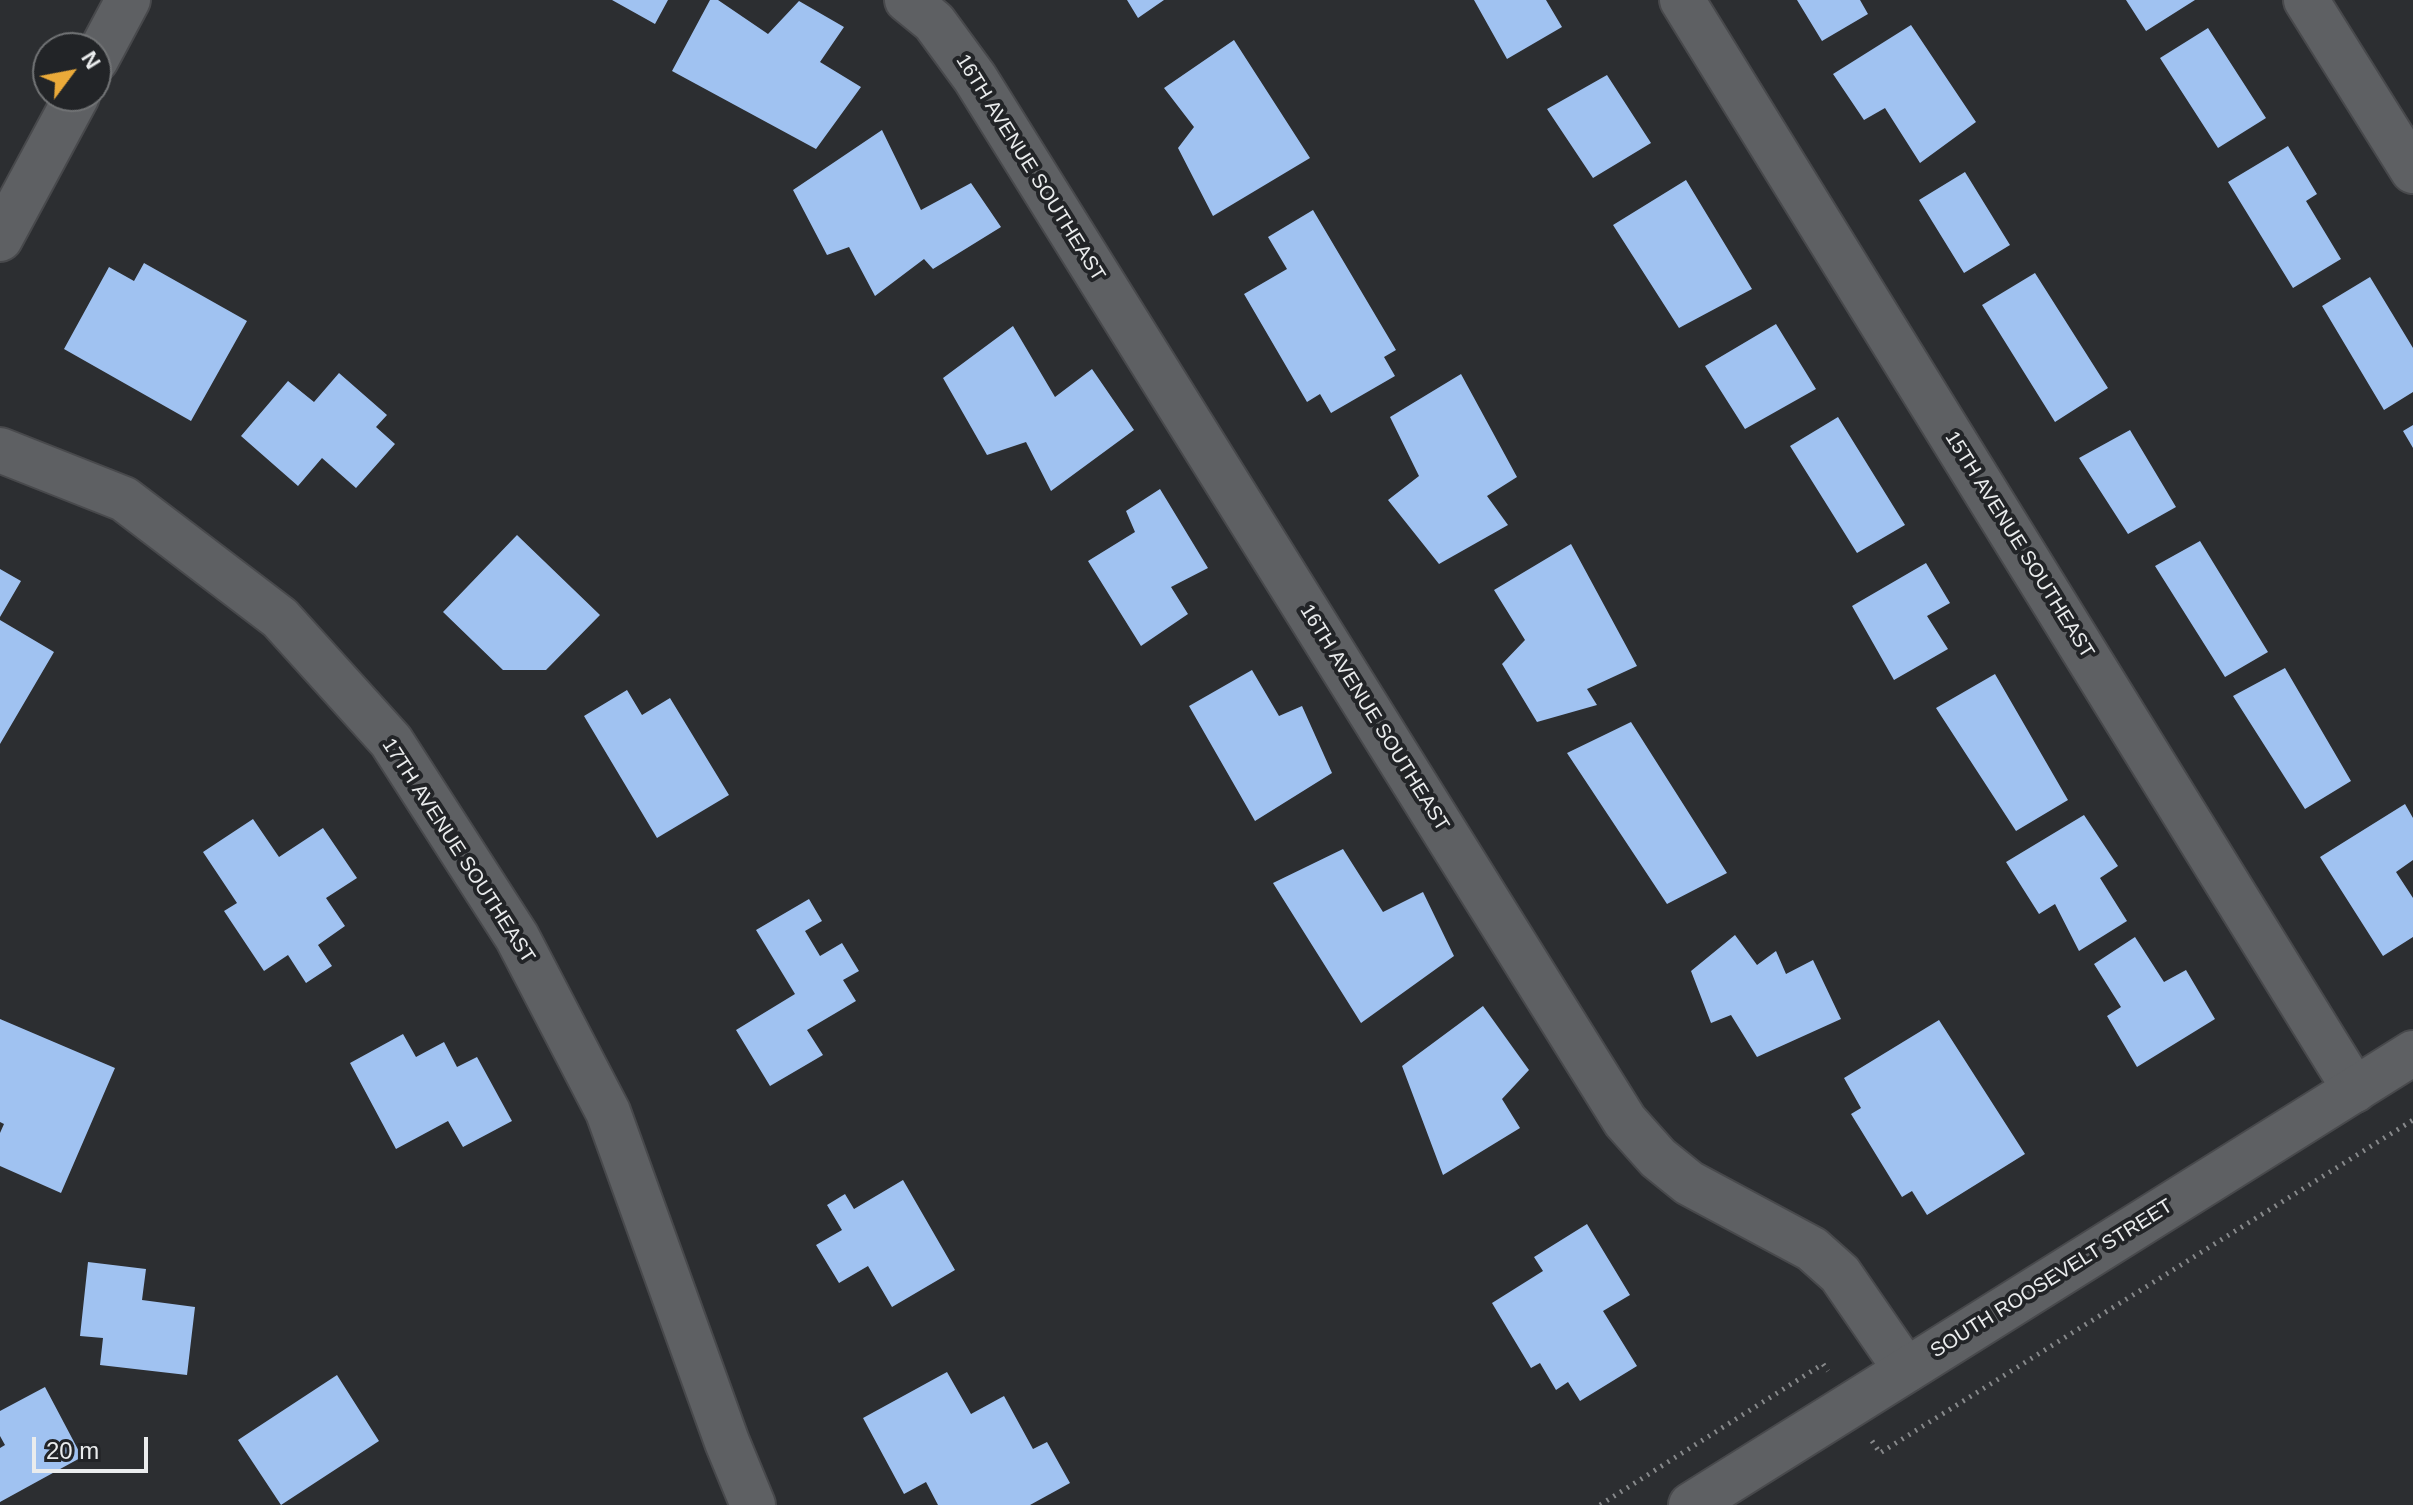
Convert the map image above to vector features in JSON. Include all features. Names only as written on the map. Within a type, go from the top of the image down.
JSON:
[{"type":"street","name":"16TH AVENUE SOUTHEAST","points":[[907,0],[934,22],[975,78],[1625,1121],[1658,1158],[1689,1183],[1812,1249],[1831,1265],[1906,1370]]},
{"type":"street","name":"15TH AVENUE SOUTHEAST","points":[[1682,0],[2355,1090]]},
{"type":"street","points":[[2306,0],[2413,171]]},
{"type":"street","points":[[105,32],[113,5]]},
{"type":"street","points":[[0,239],[68,112]]},
{"type":"street","name":"17TH AVENUE SOUTHEAST","points":[[0,450],[124,499],[280,618],[391,741],[517,937],[608,1112],[727,1442],[753,1505]]},
{"type":"street","name":"SOUTH ROOSEVELT STREET","points":[[1691,1505],[2413,1053]]},
{"type":"building","points":[[612,0],[668,0],[655,24]]},
{"type":"building","points":[[710,0],[718,0],[768,34],[799,1],[844,27],[820,62],[861,87],[816,149],[672,71]]},
{"type":"building","points":[[1127,0],[1164,0],[1138,18]]},
{"type":"building","points":[[1474,0],[1546,0],[1562,27],[1507,59]]},
{"type":"building","points":[[1797,0],[1860,0],[1868,14],[1822,41]]},
{"type":"building","points":[[2126,0],[2195,0],[2146,31]]},
{"type":"building","points":[[1911,25],[1976,122],[1920,163],[1885,108],[1864,120],[1833,74]]},
{"type":"building","points":[[2208,28],[2266,118],[2218,148],[2160,58]]},
{"type":"building","points":[[1234,40],[1310,158],[1213,216],[1178,148],[1194,127],[1164,88]]},
{"type":"building","points":[[1607,75],[1651,143],[1593,178],[1547,109]]},
{"type":"building","points":[[882,130],[921,210],[971,183],[1001,227],[933,269],[924,259],[875,296],[849,247],[827,255],[793,190]]},
{"type":"building","points":[[2288,146],[2317,194],[2306,201],[2341,259],[2293,288],[2228,182]]},
{"type":"building","points":[[1965,172],[2010,245],[1964,273],[1919,200]]},
{"type":"building","points":[[1686,180],[1752,289],[1679,328],[1613,225]]},
{"type":"building","points":[[1313,210],[1396,350],[1384,357],[1395,376],[1331,413],[1320,394],[1307,402],[1244,294],[1287,269],[1268,237]]},
{"type":"building","points":[[144,263],[247,321],[191,421],[64,349],[109,267],[134,281]]},
{"type":"building","points":[[2035,273],[2108,388],[2055,422],[1982,305]]},
{"type":"building","points":[[2370,277],[2413,348],[2413,392],[2384,410],[2322,306]]},
{"type":"building","points":[[1776,324],[1816,389],[1745,429],[1705,366]]},
{"type":"building","points":[[1013,326],[1055,397],[1092,369],[1134,430],[1051,491],[1026,442],[987,455],[943,378]]},
{"type":"building","points":[[339,373],[387,415],[376,427],[395,444],[356,488],[322,458],[298,486],[241,436],[288,381],[314,402]]},
{"type":"building","points":[[1461,374],[1517,477],[1487,496],[1508,525],[1439,564],[1388,500],[1419,476],[1390,417]]},
{"type":"building","points":[[1838,417],[1905,525],[1857,553],[1790,446]]},
{"type":"building","points":[[2413,425],[2413,448],[2403,431]]},
{"type":"building","points":[[2130,430],[2176,507],[2128,534],[2079,458]]},
{"type":"building","points":[[1160,489],[1208,568],[1171,587],[1188,614],[1141,646],[1088,561],[1135,532],[1126,511]]},
{"type":"building","points":[[517,535],[600,615],[546,670],[503,670],[443,612]]},
{"type":"building","points":[[2200,541],[2268,652],[2225,677],[2155,566]]},
{"type":"building","points":[[1571,544],[1637,666],[1587,689],[1597,705],[1537,722],[1502,664],[1525,640],[1494,590]]},
{"type":"building","points":[[1926,563],[1950,603],[1927,616],[1948,649],[1894,680],[1852,606]]},
{"type":"building","points":[[0,569],[21,581],[0,617]]},
{"type":"building","points":[[0,620],[54,652],[0,744]]},
{"type":"building","points":[[2285,668],[2351,781],[2305,809],[2233,696]]},
{"type":"building","points":[[1252,670],[1279,716],[1302,706],[1332,773],[1255,821],[1189,706]]},
{"type":"building","points":[[1995,674],[2068,800],[2016,831],[1936,708]]},
{"type":"building","points":[[627,690],[642,715],[670,698],[729,795],[657,838],[584,716]]},
{"type":"building","points":[[1631,722],[1727,873],[1667,904],[1567,753]]},
{"type":"building","points":[[2405,804],[2413,818],[2413,860],[2396,872],[2413,898],[2413,937],[2383,956],[2320,857]]},
{"type":"building","points":[[2084,815],[2118,866],[2100,878],[2127,921],[2079,951],[2055,904],[2039,914],[2006,862]]},
{"type":"building","points":[[253,819],[279,857],[323,828],[357,878],[326,898],[345,926],[318,945],[332,966],[306,983],[288,955],[264,971],[224,911],[237,903],[203,852]]},
{"type":"building","points":[[1343,849],[1383,912],[1423,892],[1454,956],[1361,1023],[1273,883]]},
{"type":"building","points":[[809,899],[822,921],[805,931],[820,956],[842,943],[859,971],[843,980],[856,1001],[807,1030],[823,1055],[770,1086],[736,1030],[795,994],[756,930]]},
{"type":"building","points":[[1735,935],[1757,965],[1776,951],[1786,974],[1813,960],[1841,1019],[1757,1057],[1731,1015],[1711,1023],[1691,971]]},
{"type":"building","points":[[2135,937],[2164,982],[2186,970],[2215,1019],[2137,1067],[2107,1016],[2121,1007],[2094,964]]},
{"type":"building","points":[[1483,1006],[1529,1070],[1502,1099],[1520,1128],[1443,1175],[1402,1066]]},
{"type":"building","points":[[0,1019],[115,1068],[61,1193],[0,1166],[0,1133],[4,1124],[0,1122]]},
{"type":"building","points":[[1939,1020],[2025,1154],[1927,1215],[1912,1191],[1902,1197],[1851,1114],[1861,1108],[1844,1078]]},
{"type":"building","points":[[403,1034],[416,1057],[444,1042],[457,1067],[477,1057],[512,1121],[463,1147],[448,1121],[396,1149],[350,1063]]},
{"type":"building","points":[[903,1180],[955,1270],[892,1307],[868,1266],[839,1283],[816,1245],[842,1230],[827,1205],[845,1194],[854,1209]]},
{"type":"building","points":[[1587,1224],[1630,1295],[1603,1311],[1637,1366],[1580,1401],[1568,1382],[1556,1390],[1540,1363],[1531,1368],[1492,1303],[1543,1271],[1534,1257]]},
{"type":"building","points":[[88,1262],[146,1269],[142,1300],[195,1307],[187,1375],[100,1365],[103,1338],[80,1336]]},
{"type":"building","points":[[947,1372],[971,1414],[1004,1396],[1033,1449],[1047,1442],[1070,1483],[1030,1505],[938,1505],[926,1482],[904,1494],[863,1418]]},
{"type":"building","points":[[337,1375],[379,1441],[281,1505],[238,1440]]},
{"type":"building","points":[[45,1387],[82,1457],[0,1502],[0,1448],[5,1445],[0,1436],[0,1411]]}]
